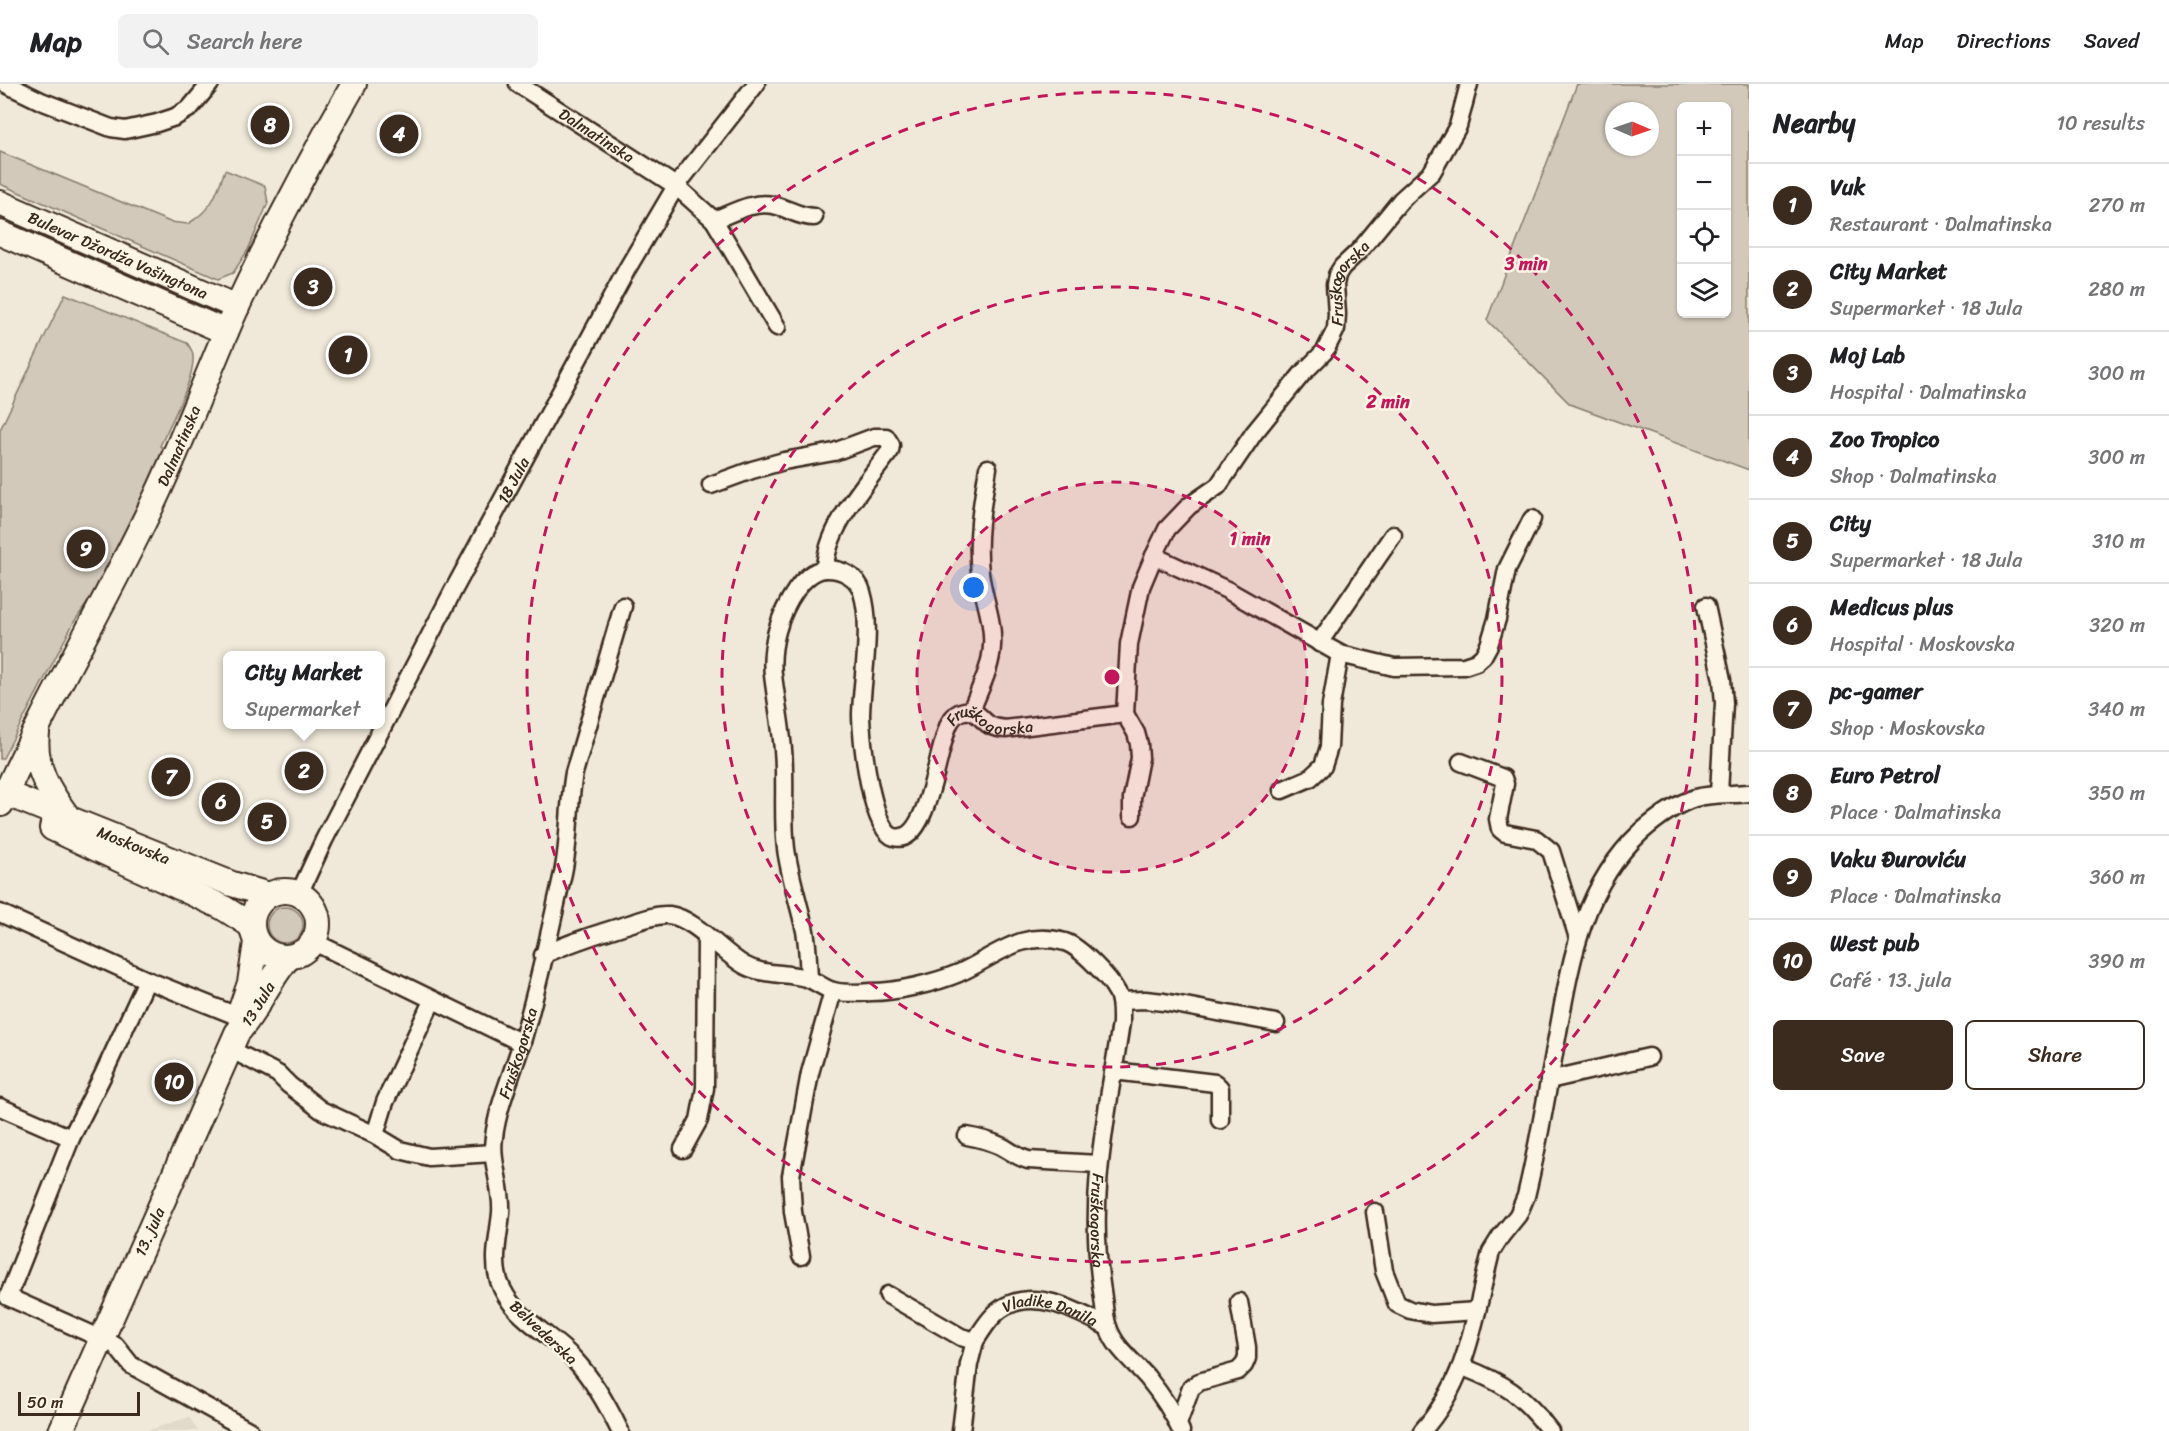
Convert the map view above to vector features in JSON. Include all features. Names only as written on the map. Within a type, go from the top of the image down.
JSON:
[{"type":"main road","name":"Dalmatinska","points":[[2,798],[37,725],[135,543],[237,307],[299,181],[354,84]]},
{"type":"main road","name":"Bulevar Džordža Vašingtona","points":[[0,203],[237,307]]},
{"type":"main road","name":"Bulevar Džordža Vašingtona","points":[[0,233],[226,332]]},
{"type":"main road","points":[[37,725],[36,746],[40,771],[46,785],[68,818]]},
{"type":"main road","name":"Moskovska","points":[[2,798],[68,818],[232,884],[269,895]]},
{"type":"main road","name":"Moskovska","points":[[2,798],[222,907],[254,934]]},
{"type":"main road","points":[[279,891],[299,894],[313,906],[317,915],[319,924],[314,942],[298,955],[289,957],[270,954],[254,934],[252,917],[256,908],[269,895],[279,891]]},
{"type":"main road","name":"13 Jula","points":[[238,1030],[250,983],[254,934]]},
{"type":"main road","name":"13 Jula","points":[[238,1030],[276,972],[289,957]]},
{"type":"main road","name":"13. jula","points":[[61,1431],[238,1030]]},
{"type":"street","points":[[6,84],[111,128],[125,130],[175,117],[190,108],[210,84]]},
{"type":"street","name":"Dalmatinska","points":[[518,84],[676,186],[714,220],[777,327]]},
{"type":"street","name":"18 Jula","points":[[385,723],[572,368],[676,186],[756,84]]},
{"type":"street","name":"Fruškogorska","points":[[825,569],[847,573],[856,580],[862,590],[866,631],[861,716],[864,745],[874,803],[888,835],[903,838],[913,832],[934,784],[949,724],[955,715],[962,711],[971,711],[987,724],[1005,729],[1125,714],[1129,644],[1141,587],[1167,529],[1189,506],[1218,486],[1254,434],[1302,375],[1325,351],[1335,329],[1336,275],[1401,200],[1432,172],[1458,126],[1469,84]]},
{"type":"street","points":[[714,220],[748,207],[760,205],[773,205],[796,215],[814,217]]},
{"type":"street","points":[[711,485],[784,461],[834,452],[874,437],[881,436],[890,440],[890,451],[834,531],[825,556],[825,569],[814,573],[802,582],[789,600],[780,621],[774,648],[773,664],[783,749],[786,846],[806,934],[808,978]]},
{"type":"street","points":[[971,711],[991,659],[993,643],[980,575],[977,544],[978,524],[988,468]]},
{"type":"street","points":[[1154,556],[1227,590],[1340,654],[1394,667],[1464,666],[1476,662],[1483,656],[1489,645],[1507,569],[1532,519]]},
{"type":"street","points":[[1318,643],[1393,535]]},
{"type":"street","name":"Fruškogorska","points":[[493,1153],[497,1120],[522,1043],[566,854],[569,799],[574,773],[623,606]]},
{"type":"street","points":[[1706,606],[1722,680],[1724,703],[1719,793]]},
{"type":"street","points":[[1282,790],[1310,778],[1323,766],[1329,747],[1331,705],[1340,654]]},
{"type":"street","points":[[1125,714],[1136,733],[1140,758],[1132,798],[1132,816]]},
{"type":"street","name":"18 Jula","points":[[299,894],[324,840],[382,729]]},
{"type":"street","points":[[1461,762],[1503,778],[1498,819],[1500,829],[1505,833],[1536,839],[1551,851],[1578,938]]},
{"type":"street","points":[[1422,1431],[1436,1416],[1463,1367],[1491,1252],[1518,1215],[1526,1196],[1573,952],[1590,903],[1605,876],[1627,845],[1652,822],[1672,808],[1695,798],[1719,793],[1749,793]]},
{"type":"street","points":[[0,913],[147,980],[238,1030],[289,1085],[321,1110],[375,1135],[400,1150],[429,1157],[493,1153]]},
{"type":"street","points":[[543,955],[566,944],[654,916],[668,915],[683,920],[746,966],[762,972],[808,978],[833,991],[872,993],[903,988],[959,973],[1006,946],[1023,941],[1047,940],[1066,942],[1086,957],[1109,982],[1120,1001],[1164,1002],[1276,1023]]},
{"type":"street","points":[[683,1149],[699,1120],[705,1088],[706,936]]},
{"type":"street","points":[[314,942],[522,1043]]},
{"type":"street","points":[[147,980],[71,1138],[8,1297],[116,1346],[130,1365],[250,1431]]},
{"type":"street","points":[[801,1256],[792,1212],[791,1176],[810,1073],[833,991]]},
{"type":"street","points":[[375,1135],[384,1102],[432,1001]]},
{"type":"street","name":"Fruškogorska","points":[[1108,1327],[1097,1262],[1095,1230],[1098,1164],[1121,1023],[1120,1001]]},
{"type":"street","points":[[1549,1080],[1649,1057]]},
{"type":"street","points":[[1114,1071],[1215,1083],[1220,1088],[1220,1120]]},
{"type":"street","points":[[0,1107],[71,1138]]},
{"type":"street","points":[[967,1136],[989,1141],[1019,1158],[1028,1160],[1098,1164]]},
{"type":"street","name":"Belvederska","points":[[493,1153],[501,1195],[496,1261],[499,1280],[508,1299],[520,1315],[556,1341],[585,1372],[620,1431]]},
{"type":"street","points":[[1375,1212],[1384,1271],[1397,1304],[1410,1310],[1431,1314],[1477,1311]]},
{"type":"street","points":[[888,1295],[961,1337],[975,1341],[969,1364],[961,1431]]},
{"type":"street","name":"Vladike Danila","points":[[975,1341],[992,1317],[1005,1306],[1020,1301],[1052,1303],[1071,1308],[1108,1327],[1115,1342],[1146,1376],[1179,1427]]},
{"type":"street","points":[[1179,1427],[1191,1388],[1199,1382],[1238,1371],[1244,1365],[1247,1358],[1247,1347],[1239,1302]]},
{"type":"street","points":[[1463,1367],[1490,1377],[1510,1388],[1537,1413],[1550,1431]]},
{"type":"shaded area","points":[[1577,84],[1749,84],[1749,470],[1570,404],[1487,320]]},
{"type":"shaded area","points":[[0,152],[170,222],[188,224],[203,213],[215,195],[225,170],[265,186],[268,203],[248,250],[233,273],[218,279],[0,184]]},
{"type":"shaded area","points":[[65,294],[187,343],[192,352],[193,366],[181,401],[160,446],[168,450],[100,585],[74,622],[3,758],[0,759],[0,430]]},
{"type":"shaded area","points":[[285,907],[298,912],[303,925],[298,938],[285,943],[272,938],[267,925],[272,912]]},
{"type":"shaded area","points":[[189,1417],[198,1431],[146,1431]]},
{"type":"place","name":"Euro Petrol","points":[[270,125]]},
{"type":"place","name":"Zoo Tropico","points":[[399,134]]},
{"type":"place","name":"Moj Lab","points":[[313,287]]},
{"type":"place","name":"Vuk","points":[[348,355]]},
{"type":"place","name":"Vaku Đuroviću","points":[[86,549]]},
{"type":"place","name":"City Market","points":[[304,771]]},
{"type":"place","name":"pc-gamer","points":[[171,777]]},
{"type":"place","name":"Medicus plus","points":[[221,802]]},
{"type":"place","name":"City","points":[[267,822]]},
{"type":"place","name":"West pub","points":[[174,1082]]}]
